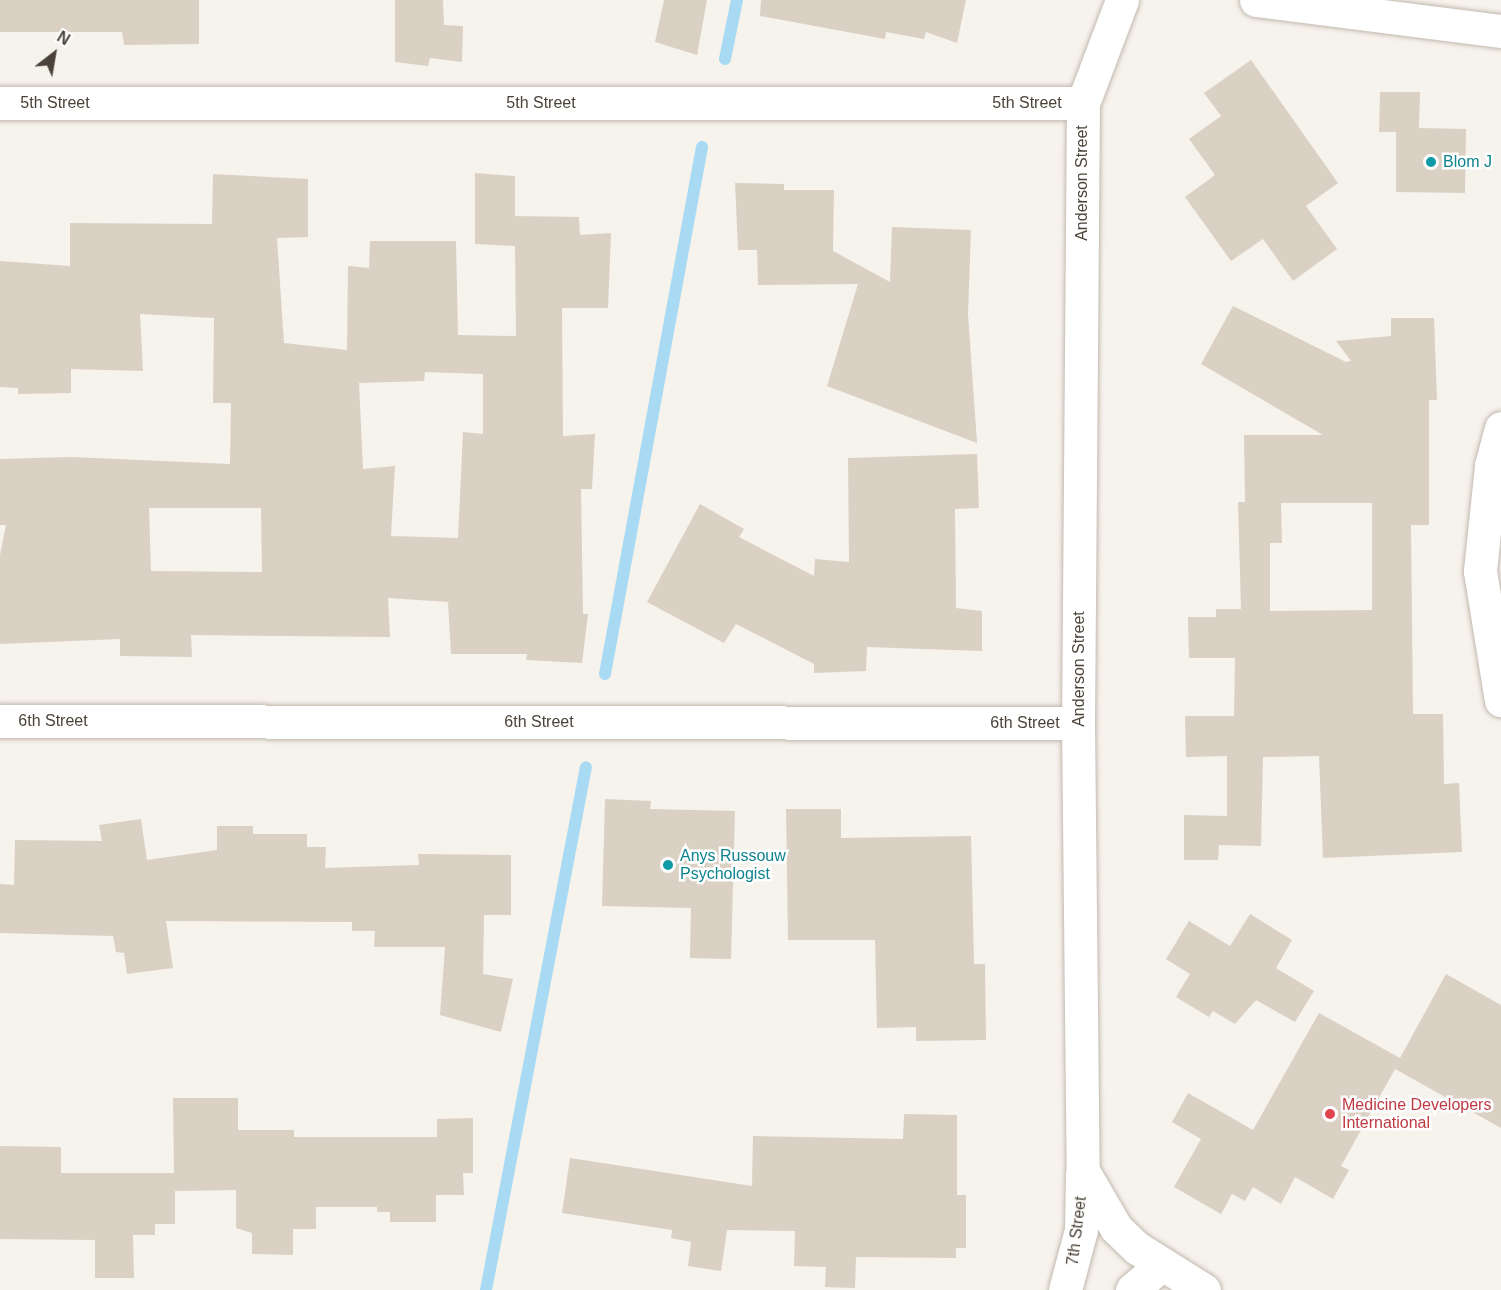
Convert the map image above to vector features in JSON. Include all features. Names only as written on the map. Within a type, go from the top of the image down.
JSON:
[{"type":"street","name":"Anderson Street","points":[[1122,0],[1083,103],[1078,723],[1083,1171],[1116,1228],[1162,1264],[1204,1290]]},
{"type":"street","points":[[1256,0],[1501,31]]},
{"type":"street","name":"5th Street","points":[[0,103],[1083,103]]},
{"type":"street","points":[[1501,428],[1491,466],[1480,571],[1501,700]]},
{"type":"street","name":"6th Street","points":[[0,721],[1078,723]]},
{"type":"street","name":"7th Street","points":[[1065,1290],[1081,1230],[1083,1171]]},
{"type":"street","points":[[1132,1290],[1162,1264]]},
{"type":"building","points":[[0,0],[199,0],[199,44],[124,45],[122,32],[0,32]]},
{"type":"building","points":[[395,0],[443,0],[444,25],[463,26],[462,62],[430,58],[428,66],[395,62]]},
{"type":"building","points":[[664,0],[707,0],[697,55],[655,42]]},
{"type":"building","points":[[761,0],[966,0],[957,43],[926,32],[924,39],[886,32],[885,39],[760,16]]},
{"type":"building","points":[[1251,60],[1338,183],[1306,206],[1337,249],[1293,281],[1263,239],[1231,261],[1185,197],[1215,175],[1189,139],[1221,116],[1204,93]]},
{"type":"building","name":"Blom J","points":[[1380,92],[1420,92],[1419,128],[1466,129],[1465,193],[1396,192],[1396,132],[1379,132]]},
{"type":"building","points":[[475,173],[515,176],[515,216],[579,217],[580,235],[611,233],[608,308],[562,308],[563,436],[595,434],[592,489],[581,489],[583,614],[588,614],[582,663],[526,660],[527,654],[451,654],[448,602],[388,598],[390,637],[191,635],[192,657],[120,656],[120,639],[0,644],[0,555],[6,525],[0,525],[0,459],[71,457],[230,464],[231,403],[213,403],[214,318],[140,314],[143,371],[71,369],[71,393],[18,394],[18,388],[0,387],[0,261],[70,266],[70,223],[212,224],[213,174],[308,179],[308,237],[277,238],[284,343],[347,350],[348,266],[369,268],[370,241],[456,241],[458,335],[516,336],[515,246],[475,244]],"holes":[[[425,372],[483,374],[483,434],[463,432],[458,538],[391,536],[395,466],[363,469],[359,383],[424,381]],[[149,508],[261,508],[262,572],[151,571]]]},
{"type":"building","points":[[735,183],[784,184],[784,190],[834,190],[833,251],[890,282],[892,227],[971,230],[968,314],[977,443],[827,386],[858,284],[758,285],[757,250],[738,250]]},
{"type":"building","points":[[1233,306],[1346,362],[1351,361],[1336,341],[1391,336],[1391,318],[1434,318],[1437,400],[1429,400],[1429,525],[1411,525],[1413,714],[1443,714],[1444,784],[1459,783],[1462,852],[1323,858],[1319,756],[1263,757],[1261,846],[1219,845],[1218,860],[1184,860],[1184,815],[1227,816],[1227,756],[1186,757],[1185,716],[1234,716],[1235,658],[1189,658],[1188,617],[1216,617],[1216,609],[1241,609],[1238,502],[1245,502],[1244,435],[1323,435],[1201,364]],"holes":[[[1281,503],[1372,503],[1372,610],[1270,611],[1270,543],[1282,543]]]},
{"type":"building","points":[[977,454],[979,508],[955,509],[956,608],[982,611],[982,651],[867,647],[866,671],[814,673],[814,664],[736,624],[724,643],[647,602],[700,504],[744,529],[739,537],[814,576],[815,559],[849,562],[848,458]]},
{"type":"building","name":"Anys Russouw Psychologist","points":[[605,799],[651,801],[650,809],[735,811],[731,959],[690,958],[691,908],[602,906]]},
{"type":"building","points":[[786,809],[841,809],[841,838],[971,836],[974,964],[985,964],[986,1040],[916,1041],[916,1027],[877,1028],[875,940],[788,940]]},
{"type":"building","points":[[141,819],[147,860],[217,850],[217,826],[253,826],[253,834],[307,834],[307,847],[326,847],[325,868],[419,865],[418,854],[511,855],[511,915],[484,915],[483,974],[513,979],[501,1032],[440,1015],[445,947],[374,947],[375,931],[352,931],[352,922],[166,921],[173,968],[127,974],[124,953],[116,952],[113,936],[0,933],[0,884],[14,885],[15,840],[102,841],[99,825]]},
{"type":"building","points":[[1250,914],[1292,940],[1276,968],[1314,991],[1295,1022],[1256,1000],[1235,1024],[1213,1011],[1209,1017],[1176,997],[1190,974],[1166,959],[1189,921],[1230,946]]},
{"type":"building","points":[[1446,974],[1501,1005],[1501,1128],[1395,1069],[1341,1166],[1349,1170],[1333,1199],[1295,1177],[1281,1204],[1253,1187],[1245,1201],[1232,1194],[1221,1214],[1174,1187],[1201,1139],[1172,1122],[1188,1093],[1253,1130],[1319,1013],[1400,1058]]},
{"type":"building","points":[[173,1098],[238,1098],[238,1130],[294,1130],[294,1137],[437,1137],[437,1119],[473,1118],[473,1173],[463,1173],[464,1195],[436,1195],[436,1222],[390,1222],[390,1212],[377,1212],[377,1207],[316,1207],[316,1229],[293,1229],[293,1255],[252,1254],[252,1233],[236,1228],[236,1190],[175,1191],[175,1224],[155,1224],[155,1235],[133,1235],[134,1278],[95,1278],[95,1240],[0,1239],[0,1146],[61,1147],[61,1173],[174,1173]]},
{"type":"building","points":[[904,1114],[957,1115],[957,1195],[966,1195],[966,1248],[956,1248],[956,1258],[856,1257],[855,1288],[825,1287],[826,1267],[794,1266],[795,1231],[727,1230],[721,1271],[688,1266],[691,1242],[671,1238],[672,1230],[562,1213],[570,1158],[752,1186],[753,1136],[903,1139]]},
{"type":"waterway","points":[[725,59],[737,0]]},
{"type":"waterway","points":[[605,674],[702,147]]},
{"type":"waterway","points":[[486,1290],[586,767]]},
{"type":"place","name":"Blom J","points":[[1431,162]]},
{"type":"place","name":"Anys Russouw Psychologist","points":[[668,865]]},
{"type":"place","name":"Medicine Developers International","points":[[1330,1114]]}]
